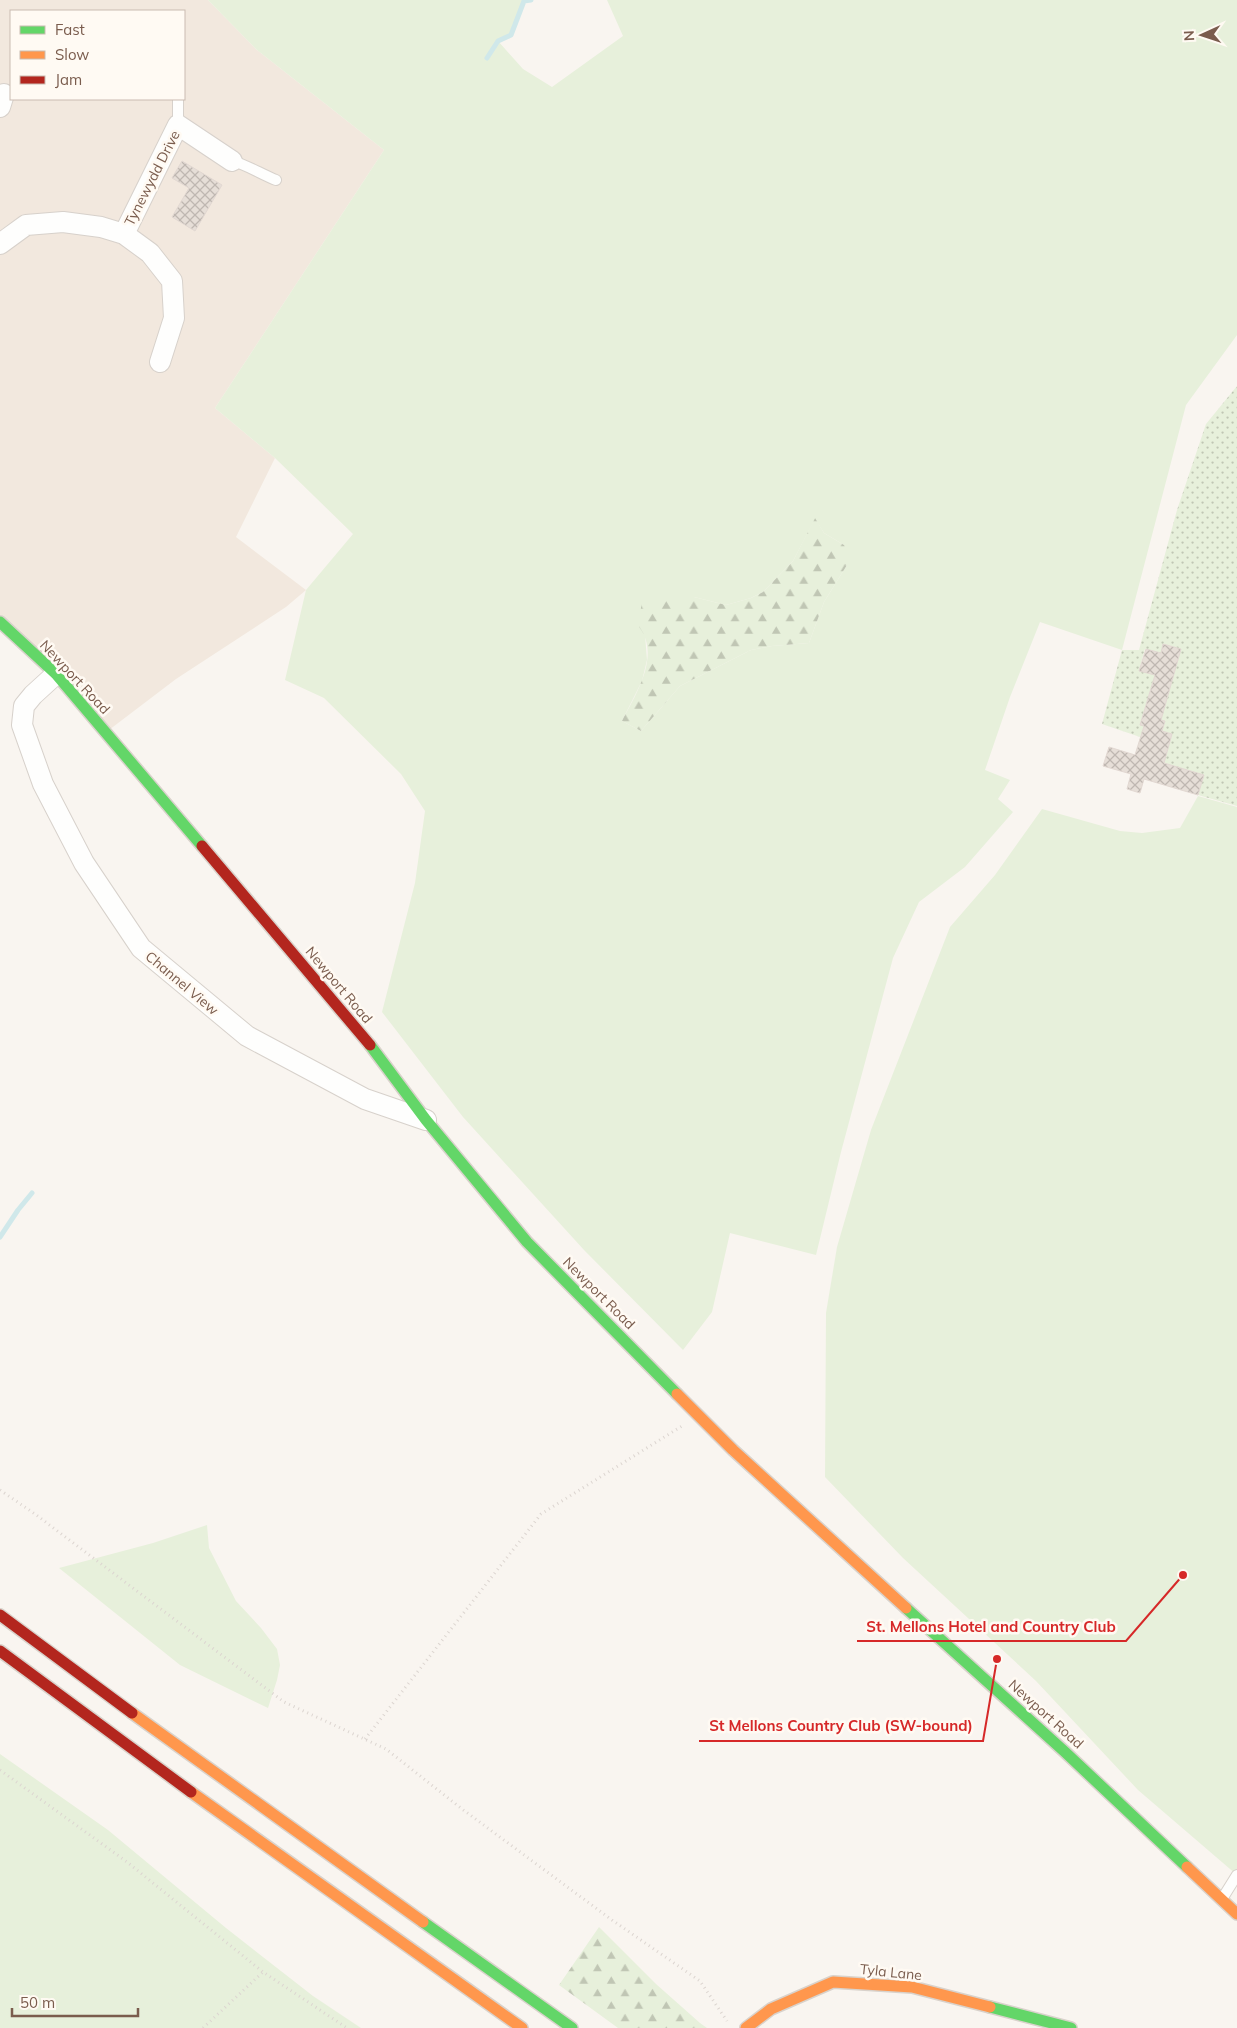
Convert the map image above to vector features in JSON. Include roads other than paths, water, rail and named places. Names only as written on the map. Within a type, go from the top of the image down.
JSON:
[{"type":"main road","name":"Newport Road","points":[[0,615],[4,625],[56,674],[362,1035],[426,1120],[528,1242],[733,1450],[1065,1752],[1237,1914]]},
{"type":"main road","points":[[0,1615],[203,1765],[572,2028]]},
{"type":"main road","points":[[0,1650],[173,1778],[522,2028]]},
{"type":"main road","name":"Tyla Lane","points":[[746,2028],[771,2009],[833,1982],[912,1986],[1071,2028]]},
{"type":"street","name":"Tynewydd Drive","points":[[124,234],[178,125],[232,161]]},
{"type":"street","name":"Tynewydd Drive","points":[[0,244],[26,225],[63,222],[101,227],[124,234],[150,253],[172,281],[174,318],[160,362]]},
{"type":"street","name":"Channel View","points":[[56,674],[32,695],[24,706],[22,725],[43,784],[84,863],[141,948],[247,1036],[364,1099],[426,1120]]},
{"type":"lane","points":[[178,100],[178,125]]},
{"type":"lane","points":[[232,161],[242,163],[249,169],[276,180]]},
{"type":"lane","points":[[1222,1900],[1237,1875]]},
{"type":"waterway","points":[[487,58],[498,41],[511,35],[524,1],[531,0]]},
{"type":"waterway","points":[[0,1237],[32,1193]]},
{"type":"place","name":"St. Mellons Hotel and Country Club","points":[[1183,1575]]},
{"type":"place","name":"St Mellons Country Club (SW-bound)","points":[[997,1659]]}]
